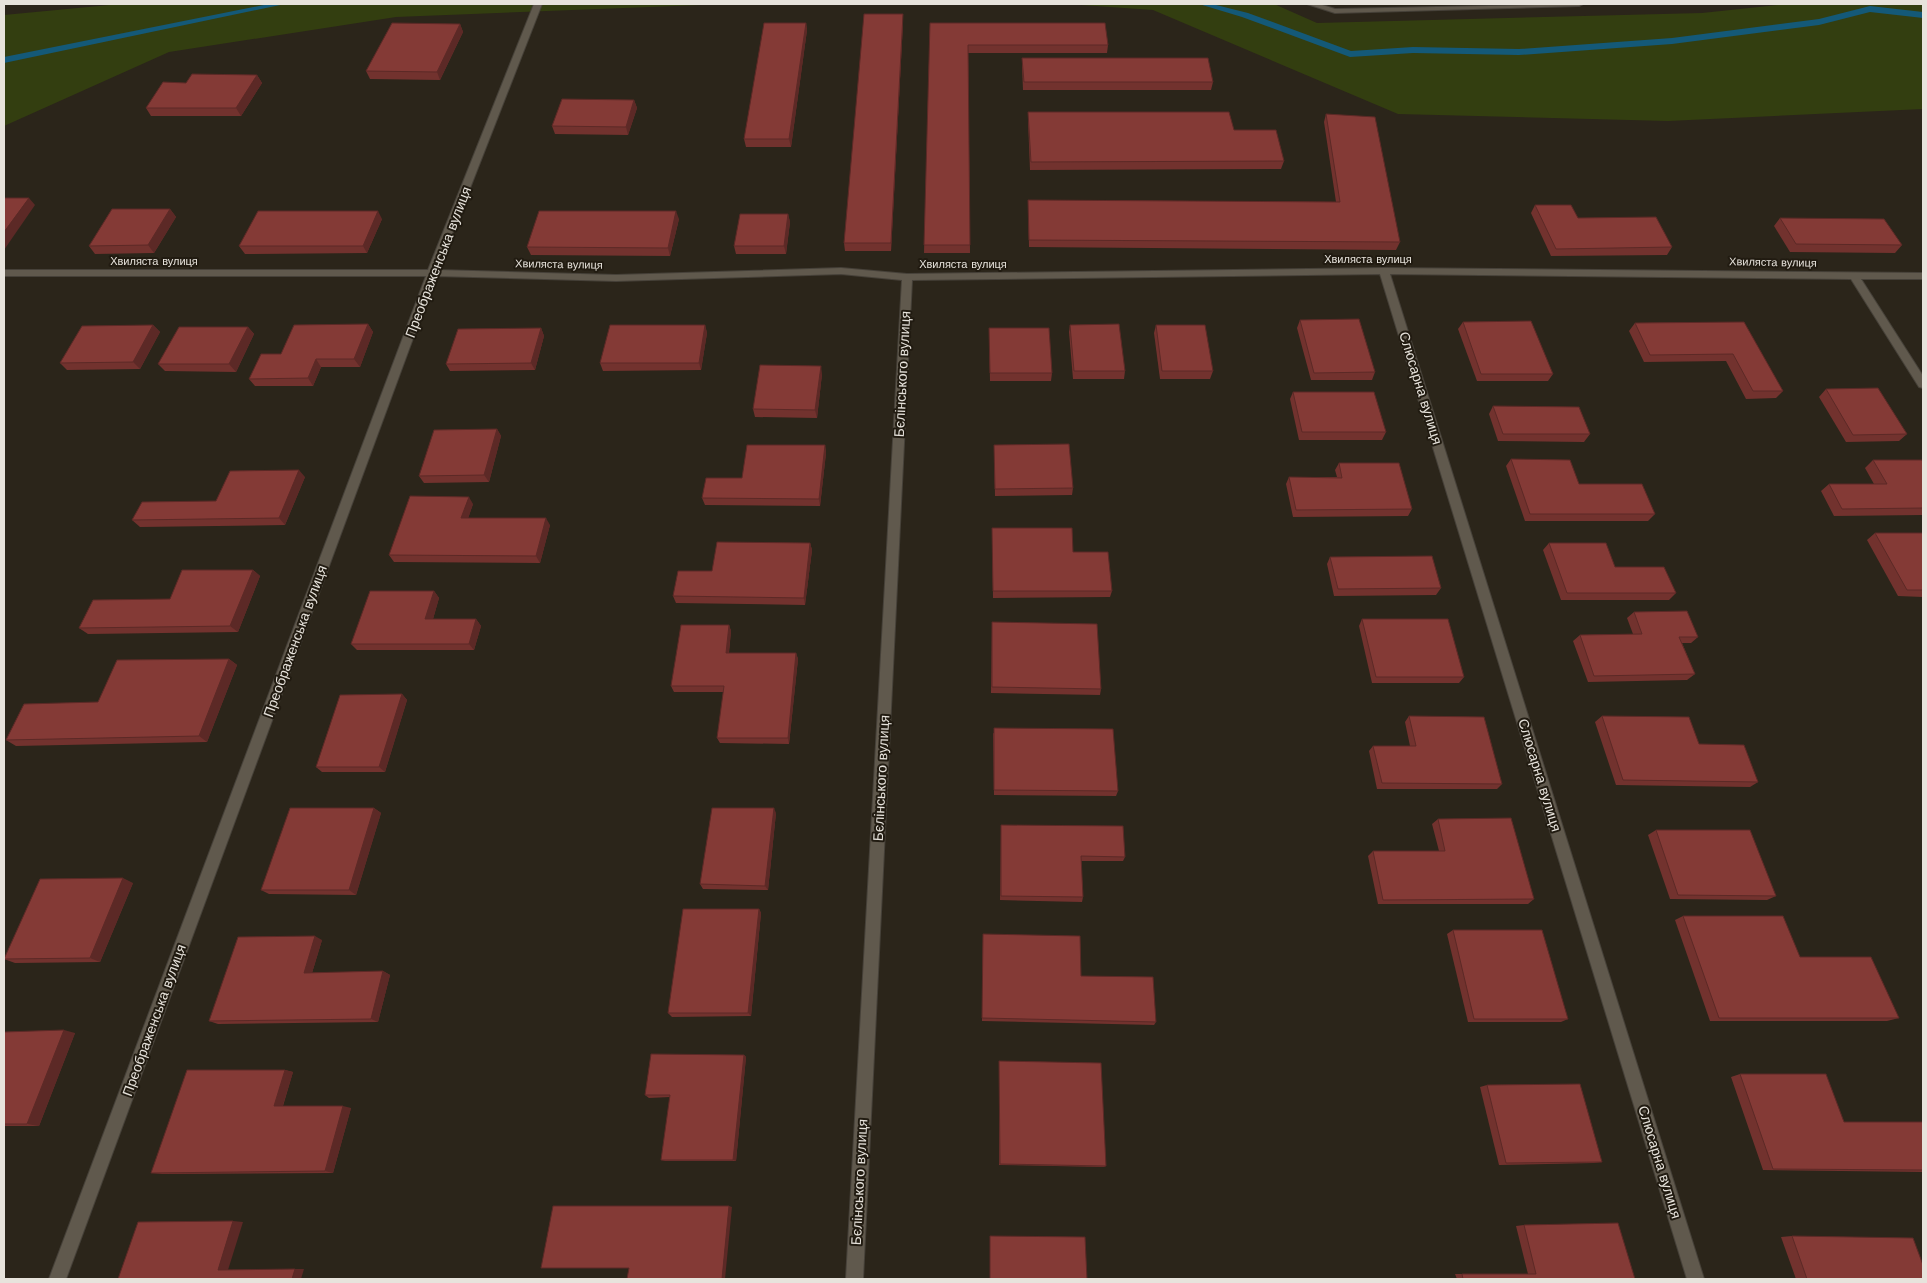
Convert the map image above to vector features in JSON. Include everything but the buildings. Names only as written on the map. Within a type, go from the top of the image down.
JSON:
[{"type":"street","name":"Преображенська вулиця","points":[[57,1279],[432,273],[538,4]]},
{"type":"street","points":[[1311,4],[1334,11],[1579,4]]},
{"type":"street","name":"Хвиляста вулиця","points":[[4,273],[432,273],[616,278],[841,271],[907,277],[1384,271],[1923,276]]},
{"type":"street","name":"Слюсарна вулиця","points":[[1384,271],[1696,1279]]},
{"type":"street","points":[[1854,276],[1923,384]]},
{"type":"street","name":"Бєлінського вулиця","points":[[854,1279],[907,277]]},
{"type":"green space","points":[[120,4],[727,4],[396,17],[169,52],[4,126],[4,15]]},
{"type":"green space","points":[[1067,4],[1274,4],[1317,23],[1702,13],[1786,4],[1923,4],[1923,109],[1668,121],[1398,114],[1153,10]]},
{"type":"waterway","points":[[4,60],[281,4]]},
{"type":"waterway","points":[[1203,4],[1245,15],[1350,54],[1413,50],[1519,52],[1672,41],[1819,22],[1870,9],[1923,15]]}]
